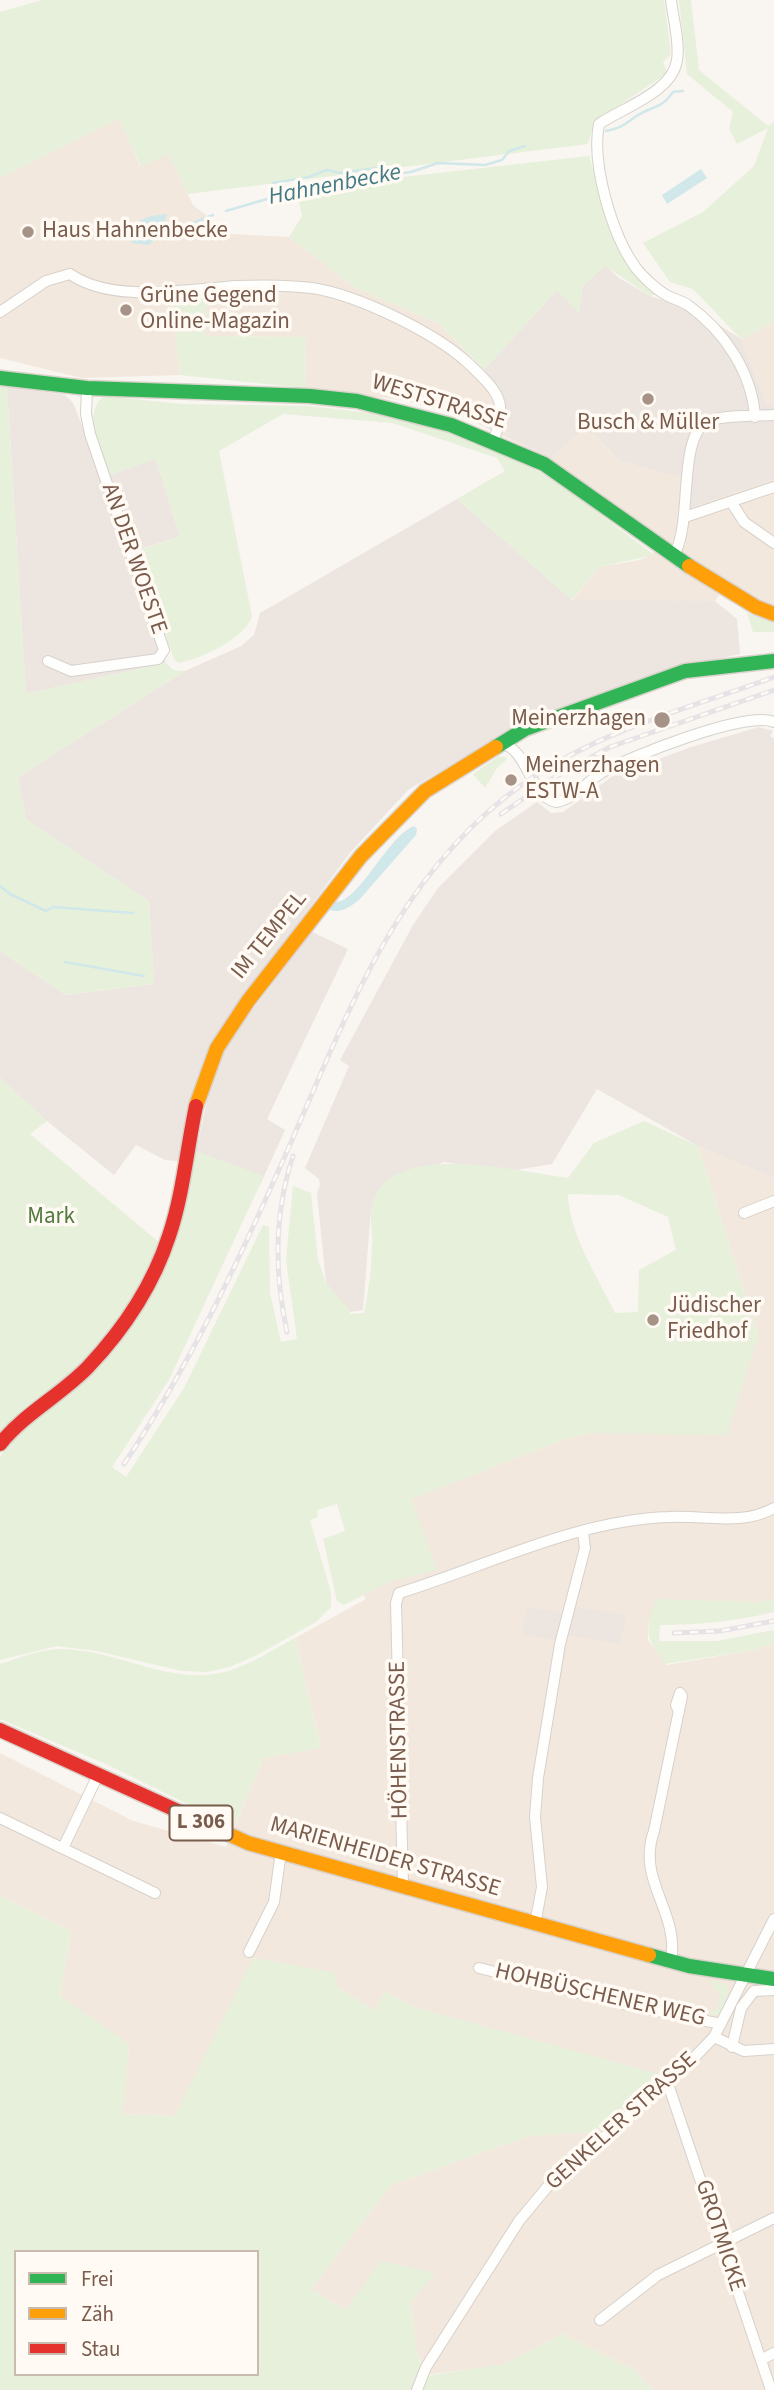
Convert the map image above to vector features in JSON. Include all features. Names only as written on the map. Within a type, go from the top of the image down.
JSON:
[{"type":"main road","name":"WESTSTRASSE","points":[[0,378],[87,388],[310,396],[357,401],[429,419],[493,441],[544,464],[673,556],[741,600],[774,614]]},
{"type":"main road","name":"IM TEMPEL","points":[[0,1444],[27,1416],[87,1368],[132,1313],[167,1243],[177,1214],[192,1125],[206,1073],[230,1025],[361,856],[395,818],[425,791],[525,729],[670,675],[711,666],[774,660]]},
{"type":"main road","name":"MARIENHEIDER STRASSE","points":[[0,1730],[229,1836],[671,1961],[774,1979]]},
{"type":"street","points":[[671,0],[678,57],[675,70],[645,97],[599,124],[598,170],[621,238],[636,268],[666,295],[687,304],[717,333],[745,370],[753,397],[755,417]]},
{"type":"street","points":[[0,312],[46,281],[71,274],[85,284],[149,292],[269,286],[333,293],[404,321],[464,359],[496,390],[502,411],[493,441]]},
{"type":"street","name":"AN DER WOESTE","points":[[48,661],[71,671],[94,670],[158,659],[164,650],[90,434],[86,414],[87,388]]},
{"type":"street","points":[[673,556],[680,542],[685,517],[687,470],[700,427],[710,420],[774,415]]},
{"type":"street","points":[[685,517],[774,487]]},
{"type":"street","points":[[732,503],[744,522],[774,544]]},
{"type":"street","points":[[501,743],[513,748],[544,796],[556,802],[573,795],[602,773],[660,748],[744,720],[762,718],[774,722]]},
{"type":"street","points":[[744,1213],[774,1201]]},
{"type":"street","points":[[536,1924],[542,1887],[534,1817],[536,1790],[560,1644],[583,1556],[583,1532],[653,1518],[743,1518],[774,1508]]},
{"type":"street","name":"HÖHENSTRASSE","points":[[403,1886],[398,1593],[488,1561],[583,1532]]},
{"type":"street","points":[[671,1961],[674,1936],[654,1885],[650,1860],[652,1838],[679,1713]]},
{"type":"street","points":[[63,1848],[98,1775]]},
{"type":"street","points":[[0,1818],[155,1893]]},
{"type":"street","points":[[248,1952],[274,1902],[281,1852]]},
{"type":"street","name":"GENKELER STRASSE","points":[[417,2390],[426,2367],[519,2221],[557,2177],[714,2037],[774,1919]]},
{"type":"street","name":"HOHBÜSCHENER WEG","points":[[479,1968],[721,2024]]},
{"type":"street","points":[[732,2047],[741,2008],[747,1996],[759,1990],[774,1990]]},
{"type":"street","points":[[714,2037],[732,2047],[749,2051],[774,2049]]},
{"type":"street","name":"GROTMICKE","points":[[667,2081],[771,2390]]},
{"type":"street","points":[[600,2320],[658,2276],[774,2218]]},
{"type":"street","points":[[761,2360],[774,2353]]},
{"type":"shaded area","points":[[120,118],[140,167],[168,153],[193,205],[230,234],[289,237],[356,288],[440,324],[498,386],[510,437],[551,458],[586,426],[620,461],[691,480],[691,508],[774,479],[774,607],[727,583],[715,601],[572,601],[599,567],[640,560],[666,546],[529,449],[460,415],[401,400],[305,388],[306,337],[206,336],[206,293],[171,295],[180,375],[82,378],[0,358],[0,178]]},
{"type":"shaded area","points":[[605,265],[619,278],[650,296],[699,312],[741,339],[767,405],[774,405],[774,479],[691,508],[690,480],[620,461],[586,426],[551,458],[509,437],[498,386],[484,370],[557,290],[579,312],[583,286]]},
{"type":"shaded area","points":[[774,322],[774,405],[767,405],[741,339]]},
{"type":"shaded area","points":[[7,386],[65,395],[73,403],[86,435],[156,459],[180,537],[126,553],[166,663],[26,694]]},
{"type":"shaded area","points":[[457,499],[572,600],[715,601],[737,619],[740,654],[686,666],[521,724],[408,790],[349,854],[222,1027],[188,1107],[178,1161],[165,1160],[136,1145],[114,1175],[47,1121],[0,1078],[0,951],[66,995],[154,984],[149,901],[26,819],[18,777],[185,671],[241,646],[254,635],[260,613]]},
{"type":"shaded area","points":[[759,727],[773,731],[770,736],[774,739],[774,1178],[698,1146],[597,1089],[552,1164],[510,1171],[443,1162],[371,1209],[363,1310],[350,1312],[326,1283],[317,1193],[319,1179],[305,1168],[349,1066],[340,1060],[413,925],[438,888],[495,831],[537,802],[551,813],[563,812],[613,776],[691,747]]},
{"type":"shaded area","points":[[312,932],[348,949],[267,1119],[285,1130],[260,1185],[193,1165],[213,1074],[232,1037]]},
{"type":"shaded area","points":[[698,1146],[774,1178],[774,1599],[648,1623],[648,1640],[667,1665],[753,1650],[774,1643],[774,2390],[653,2390],[636,2371],[562,2334],[503,2365],[425,2375],[416,2348],[411,2302],[434,2273],[345,2310],[311,2289],[391,2185],[529,2136],[593,2132],[618,2110],[494,2030],[411,2006],[385,1991],[375,2011],[340,1989],[254,1958],[175,2116],[122,2114],[129,2045],[60,1996],[71,1931],[0,1896],[0,1753],[133,1821],[226,1847],[263,1758],[321,1747],[295,1638],[366,1599],[335,1547],[416,1514],[410,1499],[563,1440],[589,1433],[646,1433],[758,1336]]},
{"type":"shaded area","points":[[527,1607],[563,1612],[555,1640],[522,1634]]},
{"type":"shaded area","points":[[575,1607],[626,1615],[620,1644],[568,1635]]},
{"type":"green space","points":[[42,0],[664,0],[671,54],[663,62],[668,73],[594,122],[588,144],[188,194],[168,154],[141,167],[119,119],[0,178],[0,12]]},
{"type":"green space","points":[[679,0],[691,0],[699,70],[768,126],[774,121],[774,322],[741,339],[693,289],[670,282],[643,243],[703,212],[754,166],[768,128],[737,144],[729,129],[733,112],[687,74]]},
{"type":"green space","points":[[589,156],[613,233],[627,266],[657,294],[650,296],[605,266],[583,286],[579,313],[557,290],[484,370],[440,324],[356,288],[289,237],[302,216],[296,189]]},
{"type":"green space","points":[[206,293],[206,336],[306,337],[305,388],[180,375],[171,295]]},
{"type":"green space","points":[[0,384],[7,386],[26,694],[166,663],[173,670],[185,671],[18,777],[26,819],[149,901],[154,984],[66,995],[0,951]]},
{"type":"green space","points":[[104,396],[182,404],[309,406],[388,415],[436,428],[528,465],[568,490],[654,555],[599,567],[572,600],[457,499],[505,471],[497,458],[392,423],[283,414],[219,451],[252,616],[241,632],[221,647],[178,663],[174,659],[135,551],[180,537],[156,459],[108,476],[93,424],[97,403]]},
{"type":"green space","points":[[747,613],[774,623],[774,632],[753,632]]},
{"type":"green space","points":[[499,756],[508,758],[497,768],[485,788],[473,774]]},
{"type":"green space","name":"Mark","points":[[0,1078],[47,1121],[30,1134],[161,1244],[133,1302],[109,1336],[80,1367],[0,1435]]},
{"type":"green space","points":[[644,1121],[698,1146],[758,1336],[727,1435],[589,1433],[563,1440],[411,1499],[437,1570],[391,1581],[344,1605],[337,1601],[323,1539],[345,1531],[337,1504],[317,1510],[318,1517],[310,1520],[331,1593],[331,1607],[316,1622],[230,1667],[207,1672],[182,1671],[97,1651],[57,1646],[0,1660],[0,1457],[19,1433],[79,1385],[107,1358],[137,1319],[161,1277],[179,1232],[196,1151],[264,1176],[169,1380],[112,1467],[126,1477],[184,1388],[263,1225],[269,1227],[270,1293],[281,1342],[297,1339],[286,1260],[293,1186],[311,1193],[318,1260],[326,1283],[349,1309],[350,1314],[364,1313],[371,1257],[371,1211],[380,1188],[399,1173],[425,1166],[454,1164],[568,1178],[594,1143]],"holes":[[[568,1194],[619,1195],[668,1217],[676,1250],[639,1270],[638,1312],[615,1313],[573,1225]]]},
{"type":"green space","points":[[656,1599],[759,1602],[774,1599],[774,1612],[717,1622],[660,1625],[659,1641],[717,1641],[774,1630],[774,1643],[753,1650],[665,1664],[648,1633]]},
{"type":"green space","points":[[295,1638],[321,1748],[263,1758],[234,1827],[108,1765],[0,1719],[0,1664],[29,1655],[58,1649],[77,1650],[169,1672],[206,1675],[241,1666]]},
{"type":"green space","points":[[0,1896],[71,1931],[60,1996],[129,2044],[123,2114],[175,2116],[253,1958],[333,1972],[340,1989],[375,2011],[385,1991],[411,2006],[666,2076],[593,2132],[529,2136],[391,2185],[311,2289],[345,2310],[381,2261],[435,2273],[411,2302],[416,2348],[423,2371],[415,2390],[0,2390]]},
{"type":"green space","points":[[711,1980],[725,1984],[729,1992],[720,2013],[711,2017],[710,2010],[716,2011],[721,1991],[714,1989]]},
{"type":"green space","points":[[562,2334],[636,2371],[653,2390],[419,2390],[425,2376],[504,2364]]},
{"type":"water","points":[[701,169],[707,178],[667,204],[662,195]]},
{"type":"water","points":[[167,214],[160,236],[149,245],[131,243],[133,230],[129,225],[151,216]]},
{"type":"water","points":[[414,826],[417,829],[416,835],[359,900],[340,911],[328,909],[334,902],[344,900],[353,892],[394,842]]},
{"type":"waterway","name":"Hahnenbecke","points":[[606,131],[619,127],[661,104],[673,92],[683,91]]},
{"type":"waterway","name":"Hahnenbecke","points":[[226,211],[311,186],[368,184],[383,176],[411,172],[438,163],[485,165],[502,160],[509,151],[525,146]]},
{"type":"waterway","points":[[273,183],[309,177],[327,170],[340,173],[384,167],[394,174]]},
{"type":"waterway","name":"Hahnenbecke","points":[[185,226],[213,215]]},
{"type":"waterway","points":[[0,886],[10,894],[46,911],[53,907],[133,913]]},
{"type":"waterway","points":[[65,962],[144,976]]},
{"type":"railway","points":[[124,1464],[172,1386],[215,1306],[255,1224],[358,992],[411,900],[443,858],[480,819],[523,784],[552,765],[645,722],[774,677]]},
{"type":"railway","points":[[501,814],[555,777],[610,747],[774,690]]},
{"type":"railway","points":[[287,1332],[280,1287],[278,1243],[282,1200],[293,1156]]},
{"type":"railway","points":[[674,1633],[720,1631],[774,1621]]},
{"type":"traffic: fast","points":[[0,378],[87,388],[310,396],[357,401],[451,425],[544,464],[689,566]]},
{"type":"traffic: fast","points":[[496,747],[525,729],[685,671],[774,661]]},
{"type":"traffic: fast","points":[[649,1955],[689,1966],[774,1979]]},
{"type":"traffic: slow","points":[[689,566],[756,607],[774,614]]},
{"type":"traffic: slow","points":[[196,1106],[217,1048],[248,1001],[361,856],[425,791],[496,747]]},
{"type":"traffic: slow","points":[[191,1817],[248,1843],[649,1955]]},
{"type":"traffic: jam","points":[[0,1444],[20,1423],[88,1367],[125,1322],[146,1289],[174,1220],[196,1106]]},
{"type":"traffic: jam","points":[[0,1730],[191,1817]]},
{"type":"place","name":"Haus Hahnenbecke","points":[[28,232]]},
{"type":"place","name":"Grüne Gegend Online-Magazin","points":[[126,310]]},
{"type":"place","name":"Busch & Müller","points":[[648,399]]},
{"type":"place","name":"Meinerzhagen","points":[[662,720]]},
{"type":"place","name":"Meinerzhagen ESTW-A","points":[[511,780]]},
{"type":"place","name":"Jüdischer Friedhof","points":[[653,1320]]}]
